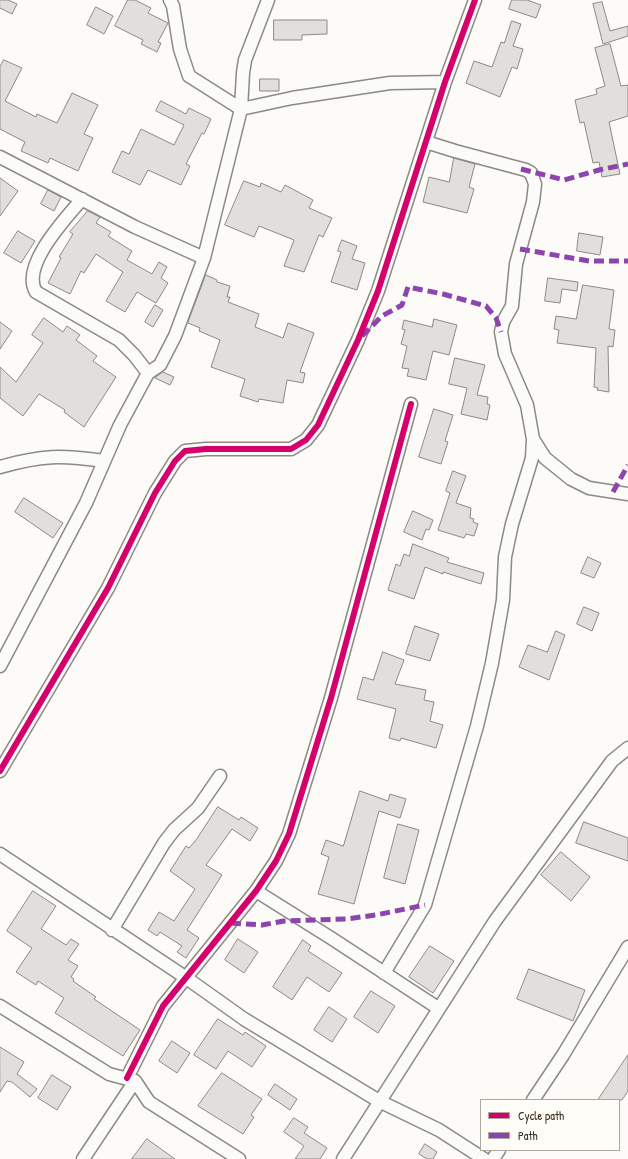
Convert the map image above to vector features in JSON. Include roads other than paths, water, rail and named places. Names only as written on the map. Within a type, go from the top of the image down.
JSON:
[{"type":"street","points":[[170,0],[173,6],[180,49],[189,76],[241,109],[292,98],[390,83],[445,82]]},
{"type":"street","points":[[0,666],[86,503],[120,425],[148,373],[160,365],[175,336],[204,258],[241,109],[245,60],[268,0]]},
{"type":"street","points":[[0,771],[108,588],[155,493],[175,461],[185,451],[192,450],[291,449],[306,440],[318,425],[358,340],[378,291],[445,82],[476,0]]},
{"type":"street","points":[[384,973],[424,905],[477,726],[492,663],[503,600],[506,557],[512,524],[532,458],[533,439],[528,405],[505,354],[500,332],[503,322],[512,306],[516,264],[533,202],[536,184],[533,177],[526,170],[426,142]]},
{"type":"street","points":[[0,157],[135,226],[204,258]]},
{"type":"street","points":[[82,199],[57,229],[38,259],[31,280],[33,287],[36,292],[119,340],[134,355],[148,373]]},
{"type":"street","points":[[83,1159],[131,1080],[163,1006],[185,977],[232,923],[256,891],[276,861],[289,834],[331,698],[411,404]]},
{"type":"street","points":[[533,439],[545,458],[571,479],[589,488],[628,494]]},
{"type":"street","points":[[0,467],[29,459],[53,456],[71,456],[104,461]]},
{"type":"street","points":[[343,1159],[494,921],[612,761],[628,748]]},
{"type":"street","points":[[112,930],[164,843],[174,830],[198,808],[220,776]]},
{"type":"street","points":[[0,854],[112,930],[185,977],[244,1019],[379,1101],[439,1130],[484,1159]]},
{"type":"street","points":[[256,891],[438,1008]]},
{"type":"street","points":[[534,1099],[563,1055],[628,947]]},
{"type":"street","points":[[0,1006],[109,1074],[118,1078],[131,1080],[149,1102],[239,1159]]}]
